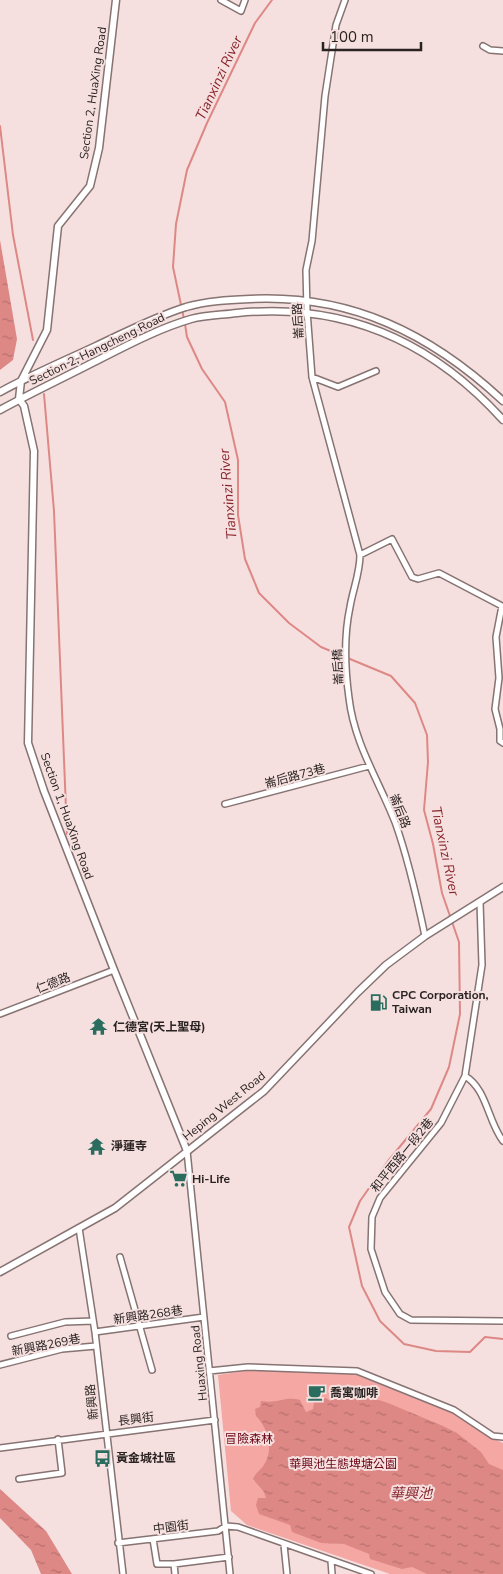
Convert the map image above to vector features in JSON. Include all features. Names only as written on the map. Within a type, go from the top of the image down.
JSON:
[{"type":"street","name":"Section 2, HuaXing Road","points":[[21,381],[47,330],[58,226],[90,186],[99,148],[116,0]]},
{"type":"street","points":[[221,0],[241,11],[245,0]]},
{"type":"street","name":"崙后路","points":[[346,0],[336,25],[325,96],[312,241],[306,270],[312,377],[360,555],[360,567],[350,608],[347,637]]},
{"type":"street","points":[[483,46],[490,50],[503,51]]},
{"type":"street","name":"Section 2, Hangcheng Road","points":[[0,392],[159,316],[216,301],[264,298],[307,300],[357,312],[413,334],[474,374],[503,401]]},
{"type":"street","name":"Section 2, Hangcheng Road","points":[[0,410],[162,328],[194,318],[260,311],[307,311],[365,325],[404,340],[452,372],[481,395],[503,420]]},
{"type":"street","points":[[312,377],[338,388],[376,371]]},
{"type":"street","name":"Section 1, HuaXing Road","points":[[21,381],[19,400],[24,406],[34,451],[28,743],[44,791],[187,1151]]},
{"type":"street","points":[[360,555],[392,539],[412,577],[418,579],[439,573],[502,606],[496,637],[499,678],[496,709],[500,741],[503,743]]},
{"type":"street","name":"崙后橋","points":[[347,637],[348,697]]},
{"type":"street","name":"崙后路","points":[[348,697],[352,718],[369,766],[395,824],[425,936]]},
{"type":"street","name":"崙后路73巷","points":[[225,804],[369,766]]},
{"type":"street","name":"Heping West Road","points":[[0,1272],[115,1208],[264,1091],[386,965],[425,936],[503,886]]},
{"type":"street","name":"和平西路一段2巷","points":[[480,902],[482,965],[466,1076],[441,1123],[380,1198],[372,1217],[371,1249],[390,1303],[400,1314],[411,1320],[503,1321]]},
{"type":"street","name":"仁德路","points":[[0,1014],[114,970]]},
{"type":"street","points":[[466,1076],[471,1079],[503,1140]]},
{"type":"street","name":"Huaxing Road","points":[[187,1151],[230,1574]]},
{"type":"street","name":"新興路","points":[[79,1228],[95,1332],[105,1433],[123,1574]]},
{"type":"street","points":[[120,1257],[152,1370]]},
{"type":"street","name":"新興路268巷","points":[[95,1332],[204,1317]]},
{"type":"street","points":[[11,1336],[65,1322],[93,1321]]},
{"type":"street","name":"新興路269巷","points":[[0,1365],[62,1349],[96,1346]]},
{"type":"street","points":[[209,1371],[248,1367],[357,1371],[454,1410],[493,1436],[503,1438]]},
{"type":"street","name":"長興街","points":[[0,1448],[215,1420]]},
{"type":"street","points":[[19,1479],[62,1473],[58,1439]]},
{"type":"street","points":[[226,1526],[238,1527],[284,1545],[371,1574]]},
{"type":"street","name":"中園街","points":[[118,1543],[218,1531],[226,1526]]},
{"type":"street","points":[[153,1539],[157,1564],[174,1564],[229,1557]]},
{"type":"street","points":[[284,1545],[287,1574]]},
{"type":"street","points":[[331,1561],[332,1574]]},
{"type":"street","points":[[174,1564],[175,1574]]},
{"type":"green space","name":"華興池","points":[[252,1370],[346,1373],[365,1376],[452,1410],[488,1436],[503,1443],[503,1574],[390,1574],[247,1525],[231,1511],[218,1375]]},
{"type":"water","points":[[0,240],[17,339],[13,360],[0,370]]},
{"type":"water","name":"華興池","points":[[331,1390],[361,1394],[388,1403],[443,1426],[457,1433],[481,1452],[489,1464],[503,1470],[503,1574],[427,1574],[412,1567],[402,1569],[370,1559],[369,1554],[344,1544],[321,1543],[292,1532],[290,1525],[259,1514],[256,1505],[258,1498],[266,1498],[264,1492],[253,1479],[268,1457],[269,1444],[266,1432],[256,1416],[255,1409],[260,1407],[261,1401],[272,1402],[294,1399],[300,1400],[306,1412],[313,1409],[314,1401],[326,1398],[330,1401],[335,1398]]},
{"type":"water","points":[[0,1489],[46,1531],[72,1574],[41,1574],[31,1550],[0,1518]]},
{"type":"waterway","name":"Tianxinzi River","points":[[184,319],[173,267],[176,224],[187,170],[207,123],[255,23],[272,0]]},
{"type":"waterway","points":[[0,126],[13,235],[33,340]]},
{"type":"waterway","name":"Tianxinzi River","points":[[185,324],[187,337],[202,369],[225,402],[238,460],[238,515],[245,559],[259,593],[289,623],[321,647],[391,676],[415,703],[427,735],[428,762],[424,810],[433,844],[442,893],[459,942],[460,1014],[449,1067],[431,1109],[388,1161],[360,1201],[349,1227],[362,1286],[380,1321],[404,1344],[436,1351],[470,1352],[485,1337],[503,1339]]},
{"type":"waterway","points":[[44,394],[54,511],[67,834]]},
{"type":"place","name":"CPC Corporation, Taiwan","points":[[378,1002]]},
{"type":"place","name":"仁德宮(天上聖母)","points":[[99,1027]]},
{"type":"place","name":"淨蓮寺","points":[[97,1146]]},
{"type":"place","name":"Hi-Life","points":[[178,1179]]},
{"type":"place","name":"喬寓咖啡","points":[[316,1393]]},
{"type":"place","name":"黃金城社區","points":[[102,1458]]},
{"type":"park label","name":"冒險森林","points":[[249,1439]]},
{"type":"park label","name":"華興池生態埤塘公園","points":[[343,1464]]}]
